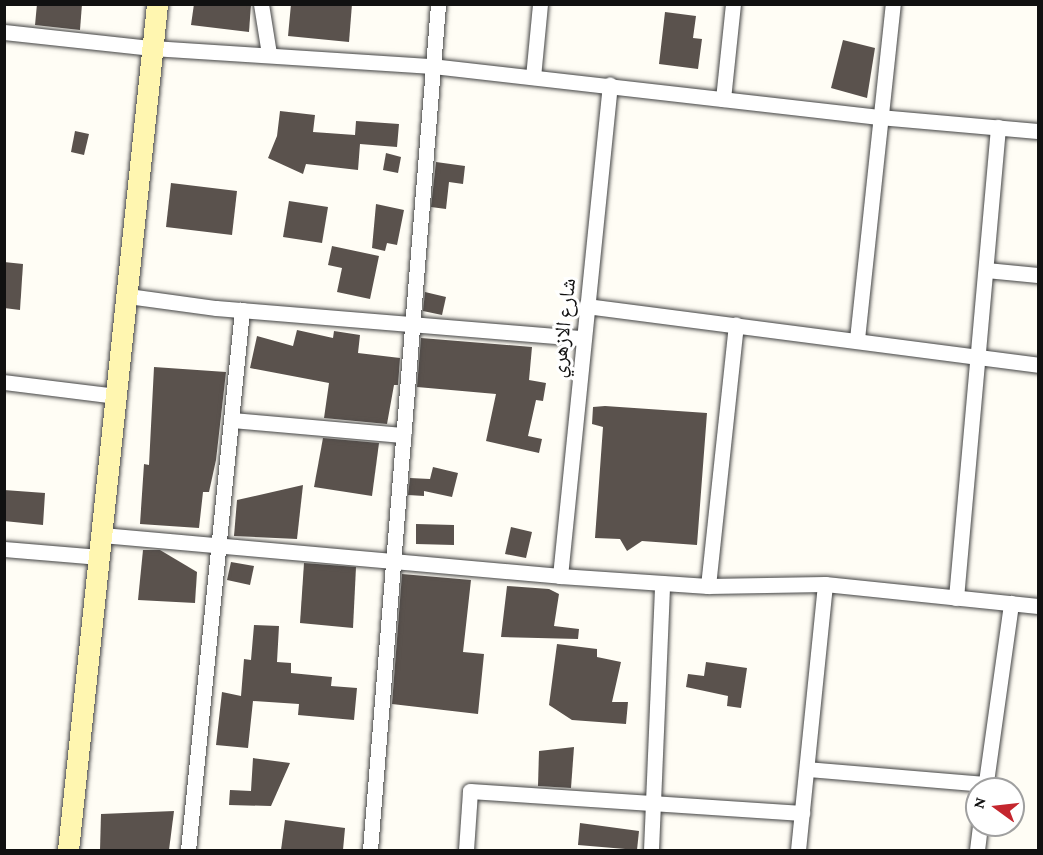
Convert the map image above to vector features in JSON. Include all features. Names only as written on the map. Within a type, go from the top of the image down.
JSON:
[{"type":"street","points":[[68,850],[157,4]]},
{"type":"street","points":[[261,4],[269,54]]},
{"type":"street","points":[[370,850],[438,4]]},
{"type":"street","points":[[533,76],[540,4]]},
{"type":"street","points":[[723,99],[733,4]]},
{"type":"street","points":[[857,339],[878,117],[893,4]]},
{"type":"street","points":[[4,32],[152,48],[432,66],[878,117],[1038,131]]},
{"type":"street","name":"شارع الازهري","points":[[560,576],[610,85]]},
{"type":"street","points":[[956,598],[998,127]]},
{"type":"street","points":[[986,270],[1038,275]]},
{"type":"street","points":[[128,296],[242,310],[412,326],[583,338]]},
{"type":"street","points":[[586,306],[1038,364]]},
{"type":"street","points":[[188,850],[242,310]]},
{"type":"street","points":[[708,586],[736,324]]},
{"type":"street","points":[[4,382],[117,396]]},
{"type":"street","points":[[231,420],[404,435]]},
{"type":"street","points":[[102,535],[560,576],[708,586],[825,584],[1038,606]]},
{"type":"street","points":[[4,549],[100,557]]},
{"type":"street","points":[[651,850],[662,583]]},
{"type":"street","points":[[798,850],[825,584]]},
{"type":"street","points":[[987,777],[1011,603]]},
{"type":"street","points":[[807,769],[965,784]]},
{"type":"street","points":[[466,850],[470,791],[654,806],[802,813]]},
{"type":"building","points":[[37,4],[82,4],[80,30],[35,25]]},
{"type":"building","points":[[194,4],[251,4],[249,32],[191,25]]},
{"type":"building","points":[[291,4],[352,4],[349,42],[288,36]]},
{"type":"building","points":[[665,12],[696,16],[693,38],[702,39],[698,69],[659,64]]},
{"type":"building","points":[[843,40],[875,48],[867,98],[831,88]]},
{"type":"building","points":[[280,111],[315,115],[313,132],[355,135],[356,121],[399,124],[397,147],[360,144],[358,170],[306,164],[303,174],[268,158],[277,136]]},
{"type":"building","points":[[75,131],[89,134],[84,155],[71,152]]},
{"type":"building","points":[[386,153],[401,157],[398,173],[383,170]]},
{"type":"building","points":[[436,162],[465,166],[463,184],[449,182],[446,209],[431,207]]},
{"type":"building","points":[[171,183],[237,191],[232,235],[166,227]]},
{"type":"building","points":[[289,201],[328,207],[322,243],[283,237]]},
{"type":"building","points":[[376,204],[404,210],[397,245],[387,243],[385,251],[372,248]]},
{"type":"building","points":[[332,246],[379,256],[370,299],[337,292],[342,268],[328,265]]},
{"type":"building","points":[[4,262],[23,264],[20,310],[4,308]]},
{"type":"building","points":[[425,292],[446,297],[442,315],[423,311]]},
{"type":"building","points":[[297,330],[333,338],[334,331],[360,335],[358,353],[400,358],[398,385],[394,385],[387,424],[324,418],[329,383],[250,368],[257,336],[293,346]]},
{"type":"building","points":[[421,338],[532,347],[529,380],[546,383],[543,401],[536,400],[528,436],[542,439],[539,453],[486,441],[496,394],[417,387]]},
{"type":"building","points":[[154,367],[226,372],[216,460],[209,492],[203,492],[199,528],[140,524],[144,464],[149,465]]},
{"type":"building","points":[[593,407],[707,413],[697,545],[642,541],[627,551],[620,539],[595,538],[603,427],[592,424]]},
{"type":"building","points":[[323,438],[379,443],[372,496],[314,487]]},
{"type":"building","points":[[433,467],[458,473],[452,497],[424,491],[424,496],[408,495],[410,478],[430,479]]},
{"type":"building","points":[[303,485],[297,539],[234,536],[237,500]]},
{"type":"building","points":[[4,490],[45,493],[43,525],[4,521]]},
{"type":"building","points":[[416,524],[454,525],[454,545],[416,544]]},
{"type":"building","points":[[511,527],[532,532],[526,558],[505,554]]},
{"type":"building","points":[[143,550],[160,550],[197,572],[195,603],[138,600]]},
{"type":"building","points":[[231,562],[254,566],[250,585],[227,580]]},
{"type":"building","points":[[304,563],[356,567],[353,628],[300,623]]},
{"type":"building","points":[[402,574],[471,580],[463,652],[484,654],[478,714],[392,704]]},
{"type":"building","points":[[507,586],[549,589],[559,594],[554,626],[579,629],[578,639],[501,637]]},
{"type":"building","points":[[254,625],[279,626],[277,662],[291,663],[291,673],[332,677],[331,686],[357,688],[354,720],[298,715],[299,704],[253,701],[248,748],[216,745],[222,692],[241,696],[244,659],[251,660]]},
{"type":"building","points":[[557,644],[597,649],[597,657],[621,662],[612,702],[628,702],[626,724],[572,720],[549,705]]},
{"type":"building","points":[[706,662],[747,668],[741,708],[727,706],[728,696],[686,687],[688,674],[704,676]]},
{"type":"building","points":[[574,747],[571,788],[538,786],[539,751]]},
{"type":"building","points":[[253,758],[290,763],[271,806],[229,805],[230,790],[251,791]]},
{"type":"building","points":[[174,811],[169,850],[100,850],[101,814]]},
{"type":"building","points":[[285,820],[345,828],[343,850],[281,850]]},
{"type":"building","points":[[580,823],[639,831],[637,850],[578,845]]}]
